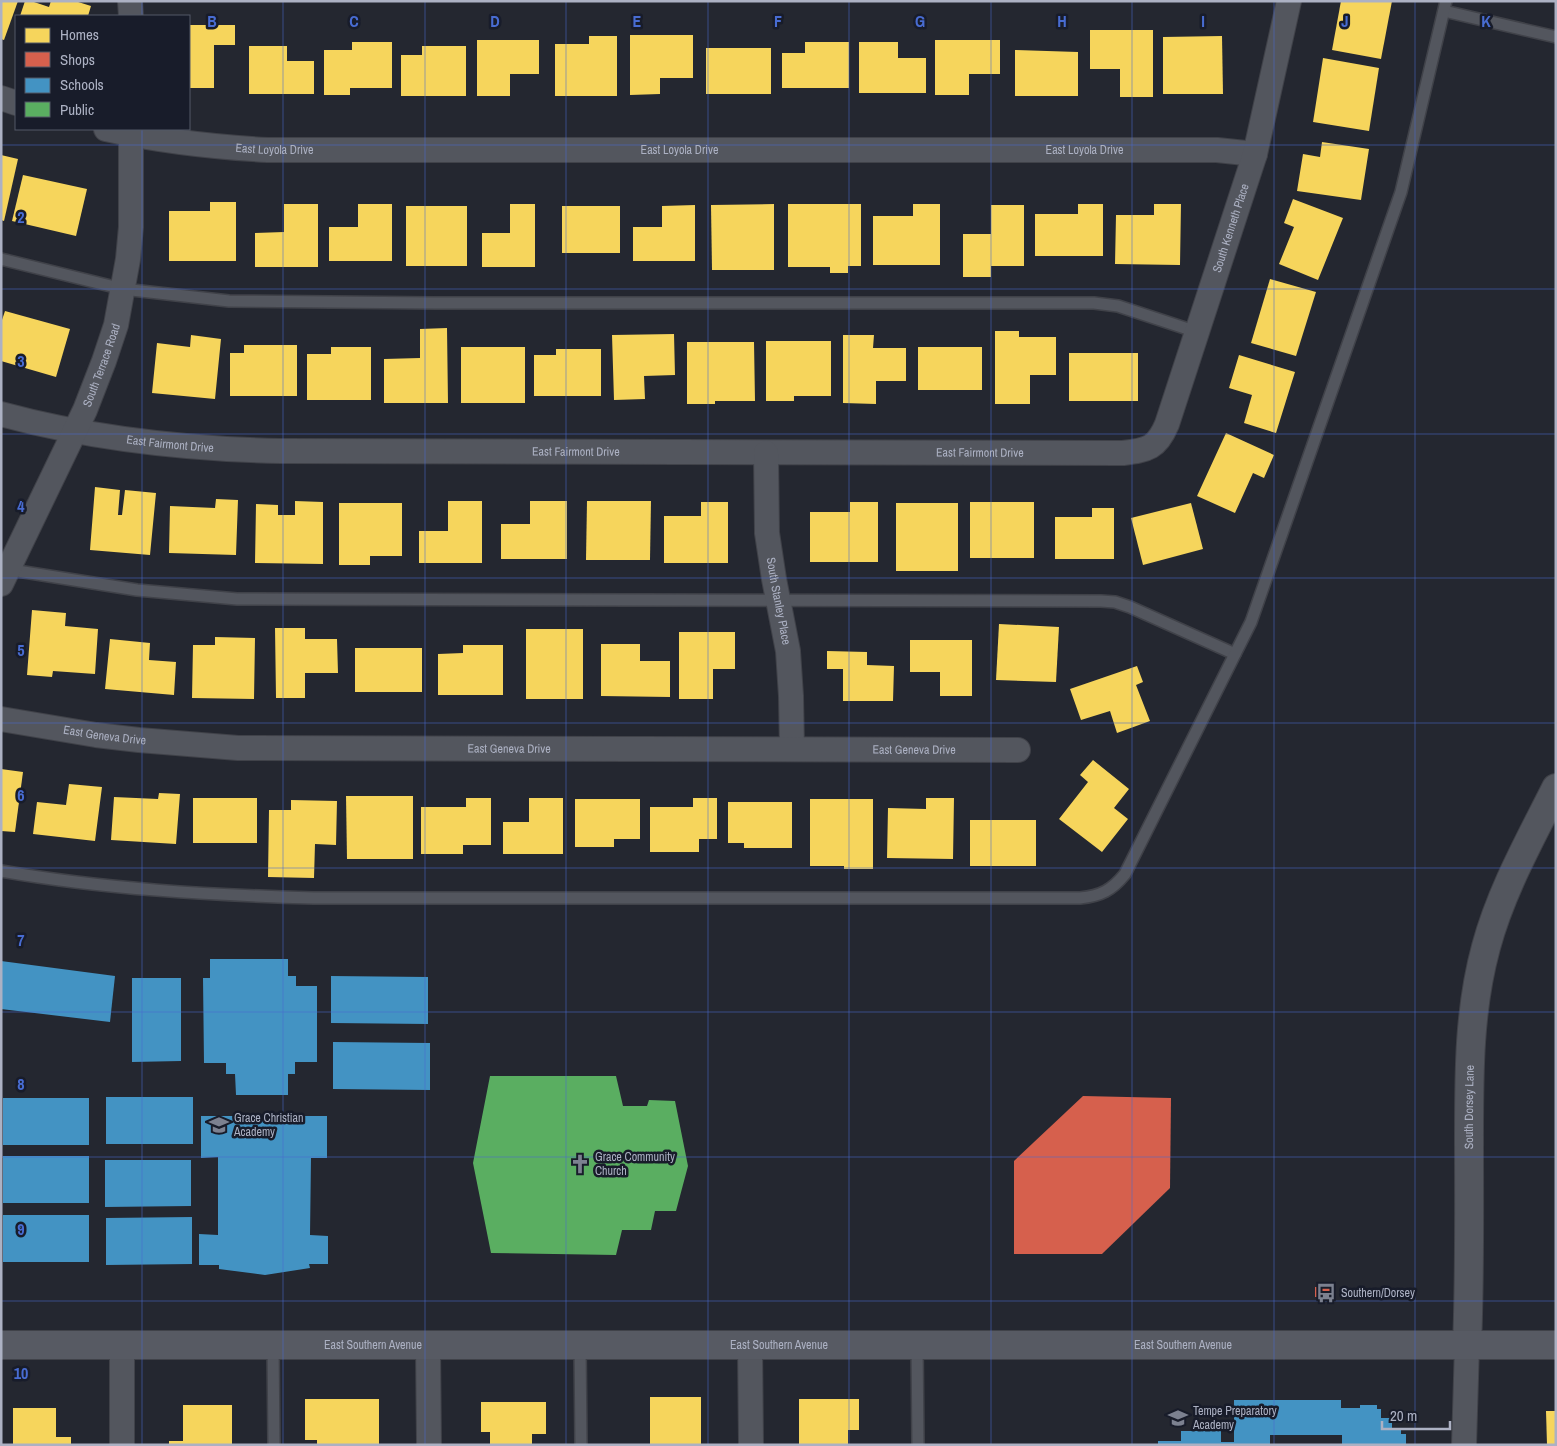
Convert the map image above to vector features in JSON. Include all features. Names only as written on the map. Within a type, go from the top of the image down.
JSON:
[{"type":"main road","name":"East Southern Avenue","points":[[1,1345],[1556,1345]]},
{"type":"street","points":[[130,1],[130,15]]},
{"type":"street","name":"South Kenneth Place","points":[[1151,447],[1162,437],[1167,424],[1255,154],[1289,1]]},
{"type":"street","points":[[1,98],[15,103]]},
{"type":"street","name":"East Loyola Drive","points":[[114,130],[202,146],[268,150],[1217,150],[1255,154]]},
{"type":"street","name":"South Terrace Road","points":[[4,574],[92,394],[116,325],[128,259],[131,227],[130,132]]},
{"type":"street","name":"East Fairmont Drive","points":[[1,414],[75,431],[176,446],[227,450],[1123,453],[1151,447]]},
{"type":"street","name":"South Stanley Place","points":[[766,453],[767,532],[788,651],[792,749]]},
{"type":"street","name":"East Geneva Drive","points":[[1,719],[96,735],[238,748],[1018,750]]},
{"type":"street","name":"South Dorsey Lane","points":[[1464,1445],[1467,1345],[1469,1063],[1474,1005],[1486,948],[1496,913],[1508,884],[1556,788]]},
{"type":"street","points":[[750,1345],[751,1445]]},
{"type":"street","points":[[122,1346],[122,1445]]},
{"type":"street","points":[[428,1346],[429,1445]]},
{"type":"lane","points":[[1,870],[46,879],[104,886],[314,898],[1093,896],[1106,892],[1116,885],[1125,874],[1252,622],[1402,192],[1445,6],[1556,37]]},
{"type":"lane","points":[[1,259],[123,288],[229,301],[424,303],[1094,303],[1118,306],[1197,332]]},
{"type":"lane","points":[[4,574],[137,590],[237,599],[1115,602],[1235,654]]},
{"type":"lane","points":[[917,1344],[918,1445]]},
{"type":"lane","points":[[580,1345],[581,1445]]},
{"type":"lane","points":[[273,1346],[274,1445]]},
{"type":"building: Homes","points":[[1,1],[18,1],[4,40],[1,39]]},
{"type":"building: Homes","points":[[25,1],[49,7],[51,1],[75,1],[91,6],[88,15],[20,15]]},
{"type":"building: Homes","points":[[1341,1],[1392,1],[1381,59],[1332,50]]},
{"type":"building: Homes","points":[[190,25],[235,25],[235,45],[214,45],[214,88],[190,88]]},
{"type":"building: Homes","points":[[1090,30],[1153,30],[1153,97],[1120,97],[1120,69],[1090,69]]},
{"type":"building: Homes","points":[[630,35],[693,35],[693,78],[660,78],[660,94],[630,95]]},
{"type":"building: Homes","points":[[589,36],[617,36],[617,96],[555,96],[555,44],[589,44]]},
{"type":"building: Homes","points":[[1222,36],[1223,94],[1163,94],[1163,37]]},
{"type":"building: Homes","points":[[477,40],[539,40],[539,74],[510,74],[510,96],[477,96]]},
{"type":"building: Homes","points":[[935,40],[1000,40],[1000,74],[969,74],[969,95],[935,95]]},
{"type":"building: Homes","points":[[352,42],[392,42],[392,88],[350,88],[350,95],[324,95],[324,50],[352,50]]},
{"type":"building: Homes","points":[[805,42],[849,42],[849,88],[782,88],[782,53],[805,53]]},
{"type":"building: Homes","points":[[859,42],[898,42],[898,58],[926,58],[926,93],[859,93]]},
{"type":"building: Homes","points":[[249,46],[287,46],[287,61],[314,61],[314,94],[249,94]]},
{"type":"building: Homes","points":[[422,46],[466,46],[466,96],[401,96],[401,55],[422,55]]},
{"type":"building: Homes","points":[[706,48],[771,48],[771,94],[706,94]]},
{"type":"building: Homes","points":[[1015,50],[1078,52],[1078,96],[1015,96]]},
{"type":"building: Homes","points":[[1323,58],[1379,68],[1369,131],[1313,122]]},
{"type":"building: Homes","points":[[1322,142],[1369,149],[1361,200],[1297,191],[1303,154],[1320,157]]},
{"type":"building: Homes","points":[[1,155],[18,159],[4,221],[1,220]]},
{"type":"building: Homes","points":[[23,175],[87,189],[76,236],[12,221]]},
{"type":"building: Homes","points":[[1293,199],[1343,218],[1318,280],[1279,264],[1294,227],[1284,223]]},
{"type":"building: Homes","points":[[210,202],[236,202],[236,261],[169,261],[169,211],[210,211]]},
{"type":"building: Homes","points":[[284,204],[318,204],[318,267],[255,267],[255,233],[284,232]]},
{"type":"building: Homes","points":[[358,204],[392,204],[392,261],[329,261],[329,227],[358,227]]},
{"type":"building: Homes","points":[[510,204],[535,204],[535,267],[482,267],[482,233],[510,233]]},
{"type":"building: Homes","points":[[774,204],[774,270],[712,270],[711,205]]},
{"type":"building: Homes","points":[[788,204],[861,204],[861,266],[848,266],[848,273],[830,273],[830,267],[788,267]]},
{"type":"building: Homes","points":[[913,204],[940,204],[940,265],[873,265],[873,216],[913,216]]},
{"type":"building: Homes","points":[[1078,204],[1103,204],[1103,256],[1035,256],[1035,214],[1078,214]]},
{"type":"building: Homes","points":[[1154,204],[1181,204],[1180,265],[1115,264],[1116,215],[1154,215]]},
{"type":"building: Homes","points":[[695,205],[695,261],[633,261],[633,227],[662,227],[662,206]]},
{"type":"building: Homes","points":[[991,205],[1024,205],[1024,266],[991,266],[991,277],[963,277],[963,234],[991,234]]},
{"type":"building: Homes","points":[[406,206],[467,206],[467,266],[406,266]]},
{"type":"building: Homes","points":[[562,206],[620,206],[620,253],[562,253]]},
{"type":"building: Homes","points":[[1270,279],[1316,292],[1296,356],[1251,343]]},
{"type":"building: Homes","points":[[5,311],[70,329],[56,377],[1,361],[1,323]]},
{"type":"building: Homes","points":[[447,328],[448,403],[384,403],[384,359],[420,358],[420,329]]},
{"type":"building: Homes","points":[[995,331],[1019,331],[1019,337],[1056,337],[1056,375],[1030,375],[1030,404],[995,404]]},
{"type":"building: Homes","points":[[674,334],[675,375],[644,376],[645,399],[614,400],[612,335]]},
{"type":"building: Homes","points":[[191,335],[221,339],[215,399],[152,393],[157,343],[190,347]]},
{"type":"building: Homes","points":[[843,335],[874,335],[873,348],[906,348],[906,381],[876,381],[876,404],[843,403]]},
{"type":"building: Homes","points":[[766,341],[831,341],[831,396],[794,396],[794,401],[766,401]]},
{"type":"building: Homes","points":[[687,342],[754,342],[755,401],[715,401],[715,404],[687,404]]},
{"type":"building: Homes","points":[[244,345],[297,345],[297,396],[230,396],[230,353],[244,353]]},
{"type":"building: Homes","points":[[331,347],[371,347],[371,400],[307,400],[307,354],[331,354]]},
{"type":"building: Homes","points":[[461,347],[525,347],[525,403],[461,403]]},
{"type":"building: Homes","points":[[918,347],[982,347],[982,390],[918,390]]},
{"type":"building: Homes","points":[[556,349],[601,349],[601,396],[534,396],[534,355],[556,355]]},
{"type":"building: Homes","points":[[1069,353],[1138,353],[1138,401],[1069,401]]},
{"type":"building: Homes","points":[[1239,355],[1295,372],[1276,433],[1244,423],[1252,395],[1229,388]]},
{"type":"building: Homes","points":[[1226,433],[1274,455],[1264,478],[1253,473],[1235,513],[1197,496]]},
{"type":"building: Homes","points":[[95,487],[120,490],[118,515],[122,515],[125,490],[156,493],[150,555],[90,550]]},
{"type":"building: Homes","points":[[216,499],[238,500],[236,555],[169,553],[170,506],[215,508]]},
{"type":"building: Homes","points":[[295,501],[323,502],[323,564],[255,563],[256,504],[278,505],[278,515],[295,515]]},
{"type":"building: Homes","points":[[448,501],[482,501],[482,563],[419,563],[419,531],[448,531]]},
{"type":"building: Homes","points":[[530,501],[567,501],[567,559],[501,559],[501,524],[530,524]]},
{"type":"building: Homes","points":[[587,501],[651,501],[650,560],[586,560]]},
{"type":"building: Homes","points":[[701,502],[728,502],[728,563],[664,563],[664,516],[701,516]]},
{"type":"building: Homes","points":[[850,502],[878,502],[878,562],[810,562],[810,512],[850,512]]},
{"type":"building: Homes","points":[[970,502],[1034,502],[1034,558],[970,558]]},
{"type":"building: Homes","points":[[339,503],[402,503],[402,556],[370,556],[370,565],[339,565]]},
{"type":"building: Homes","points":[[896,503],[958,503],[958,571],[896,571]]},
{"type":"building: Homes","points":[[1191,503],[1203,549],[1143,565],[1131,518]]},
{"type":"building: Homes","points":[[1092,508],[1114,508],[1114,559],[1055,559],[1055,517],[1092,517]]},
{"type":"building: Homes","points":[[32,610],[66,613],[65,626],[98,629],[95,674],[53,671],[52,677],[27,675]]},
{"type":"building: Homes","points":[[999,624],[1059,627],[1056,682],[996,680]]},
{"type":"building: Homes","points":[[275,628],[305,628],[305,639],[337,639],[338,673],[305,673],[305,698],[276,698]]},
{"type":"building: Homes","points":[[526,629],[583,629],[583,699],[526,699]]},
{"type":"building: Homes","points":[[679,632],[735,632],[735,669],[713,669],[713,699],[679,699]]},
{"type":"building: Homes","points":[[215,637],[255,638],[254,699],[192,698],[193,645],[215,645]]},
{"type":"building: Homes","points":[[110,639],[150,643],[149,660],[176,662],[174,695],[105,689]]},
{"type":"building: Homes","points":[[910,640],[972,640],[972,696],[940,696],[940,672],[910,672]]},
{"type":"building: Homes","points":[[601,644],[640,644],[640,661],[670,661],[670,697],[601,696]]},
{"type":"building: Homes","points":[[463,645],[503,645],[503,695],[438,695],[438,654],[463,653]]},
{"type":"building: Homes","points":[[355,648],[422,648],[422,692],[355,692]]},
{"type":"building: Homes","points":[[827,651],[867,652],[867,665],[894,666],[893,701],[843,701],[843,669],[827,669]]},
{"type":"building: Homes","points":[[1137,666],[1143,682],[1136,685],[1150,721],[1117,733],[1110,711],[1081,720],[1070,689]]},
{"type":"building: Homes","points":[[1093,760],[1129,789],[1114,808],[1128,819],[1102,852],[1059,819],[1088,782],[1080,775]]},
{"type":"building: Homes","points":[[1,769],[23,772],[15,832],[1,831]]},
{"type":"building: Homes","points":[[69,784],[102,787],[95,841],[33,834],[37,802],[66,805]]},
{"type":"building: Homes","points":[[159,793],[180,794],[176,844],[111,840],[114,797],[158,799]]},
{"type":"building: Homes","points":[[346,796],[413,796],[413,859],[347,859]]},
{"type":"building: Homes","points":[[193,798],[257,798],[257,843],[193,843]]},
{"type":"building: Homes","points":[[466,798],[491,798],[491,845],[463,845],[463,854],[421,854],[421,807],[466,807]]},
{"type":"building: Homes","points":[[529,798],[563,798],[563,854],[503,854],[503,822],[529,822]]},
{"type":"building: Homes","points":[[693,798],[717,798],[717,839],[699,839],[699,852],[650,852],[650,807],[693,807]]},
{"type":"building: Homes","points":[[926,798],[954,798],[953,859],[887,858],[888,808],[926,809]]},
{"type":"building: Homes","points":[[575,799],[640,799],[640,839],[614,839],[614,847],[575,847]]},
{"type":"building: Homes","points":[[810,799],[873,799],[873,869],[844,869],[844,866],[810,866]]},
{"type":"building: Homes","points":[[291,800],[337,801],[336,845],[315,844],[314,878],[268,877],[269,810],[291,810]]},
{"type":"building: Homes","points":[[728,802],[792,802],[792,848],[744,848],[744,843],[728,843]]},
{"type":"building: Homes","points":[[970,820],[1036,820],[1036,866],[970,866]]},
{"type":"building: Homes","points":[[650,1397],[701,1397],[701,1445],[650,1445]]},
{"type":"building: Homes","points":[[305,1399],[379,1399],[379,1445],[317,1445],[317,1440],[305,1440]]},
{"type":"building: Homes","points":[[799,1399],[859,1399],[859,1430],[848,1430],[848,1445],[799,1445]]},
{"type":"building: Homes","points":[[481,1402],[546,1402],[546,1434],[532,1434],[532,1445],[490,1445],[490,1432],[481,1432]]},
{"type":"building: Homes","points":[[183,1405],[232,1405],[232,1445],[169,1445],[169,1441],[183,1441]]},
{"type":"building: Homes","points":[[13,1408],[56,1408],[56,1437],[71,1437],[71,1445],[13,1445]]},
{"type":"building: Homes","points":[[1546,1411],[1556,1411],[1556,1445],[1547,1445]]},
{"type":"building: Shops","points":[[1083,1096],[1171,1098],[1170,1188],[1102,1254],[1014,1254],[1014,1161]]},
{"type":"building: Shops","points":[[1315,1287],[1333,1287],[1334,1297],[1315,1297]]},
{"type":"building: Schools","points":[[210,959],[288,959],[288,976],[296,976],[296,986],[317,986],[317,1062],[295,1062],[295,1074],[288,1074],[288,1095],[236,1095],[235,1074],[226,1074],[226,1063],[204,1063],[203,978],[210,978]]},
{"type":"building: Schools","points":[[1,961],[115,976],[110,1022],[1,1009]]},
{"type":"building: Schools","points":[[331,976],[428,977],[428,1024],[331,1023]]},
{"type":"building: Schools","points":[[132,978],[181,978],[181,1061],[132,1062]]},
{"type":"building: Schools","points":[[333,1042],[430,1043],[430,1090],[333,1089]]},
{"type":"building: Schools","points":[[106,1097],[193,1097],[193,1144],[106,1144]]},
{"type":"building: Schools","points":[[3,1098],[89,1098],[89,1145],[3,1145]]},
{"type":"building: Schools","points":[[201,1116],[327,1116],[327,1158],[311,1158],[310,1235],[328,1236],[328,1264],[309,1264],[310,1268],[265,1275],[219,1269],[219,1265],[199,1265],[199,1234],[218,1235],[218,1157],[201,1158]]},
{"type":"building: Schools","points":[[3,1156],[89,1156],[89,1203],[3,1203]]},
{"type":"building: Schools","points":[[105,1160],[191,1160],[191,1206],[105,1207]]},
{"type":"building: Schools","points":[[3,1215],[89,1215],[89,1262],[3,1262]]},
{"type":"building: Schools","points":[[192,1217],[192,1264],[106,1265],[106,1218]]},
{"type":"building: Schools","points":[[1234,1400],[1341,1400],[1341,1408],[1360,1408],[1360,1405],[1377,1405],[1377,1409],[1381,1409],[1381,1418],[1392,1418],[1392,1428],[1401,1428],[1401,1434],[1406,1434],[1406,1445],[1342,1445],[1342,1435],[1270,1435],[1270,1445],[1158,1445],[1158,1441],[1181,1441],[1181,1431],[1221,1431],[1221,1442],[1234,1442]]},
{"type":"building: Public","name":"Grace Community Church","points":[[490,1076],[616,1076],[623,1106],[647,1106],[649,1100],[675,1101],[688,1166],[676,1211],[655,1211],[651,1230],[622,1230],[616,1255],[491,1253],[473,1163]]},
{"type":"place","name":"Grace Christian Academy","points":[[219,1125]]},
{"type":"place","name":"Grace Community Church","points":[[580,1164]]},
{"type":"place","name":"Southern/Dorsey","points":[[1326,1293]]},
{"type":"place","name":"Tempe Preparatory Academy","points":[[1178,1418]]}]
